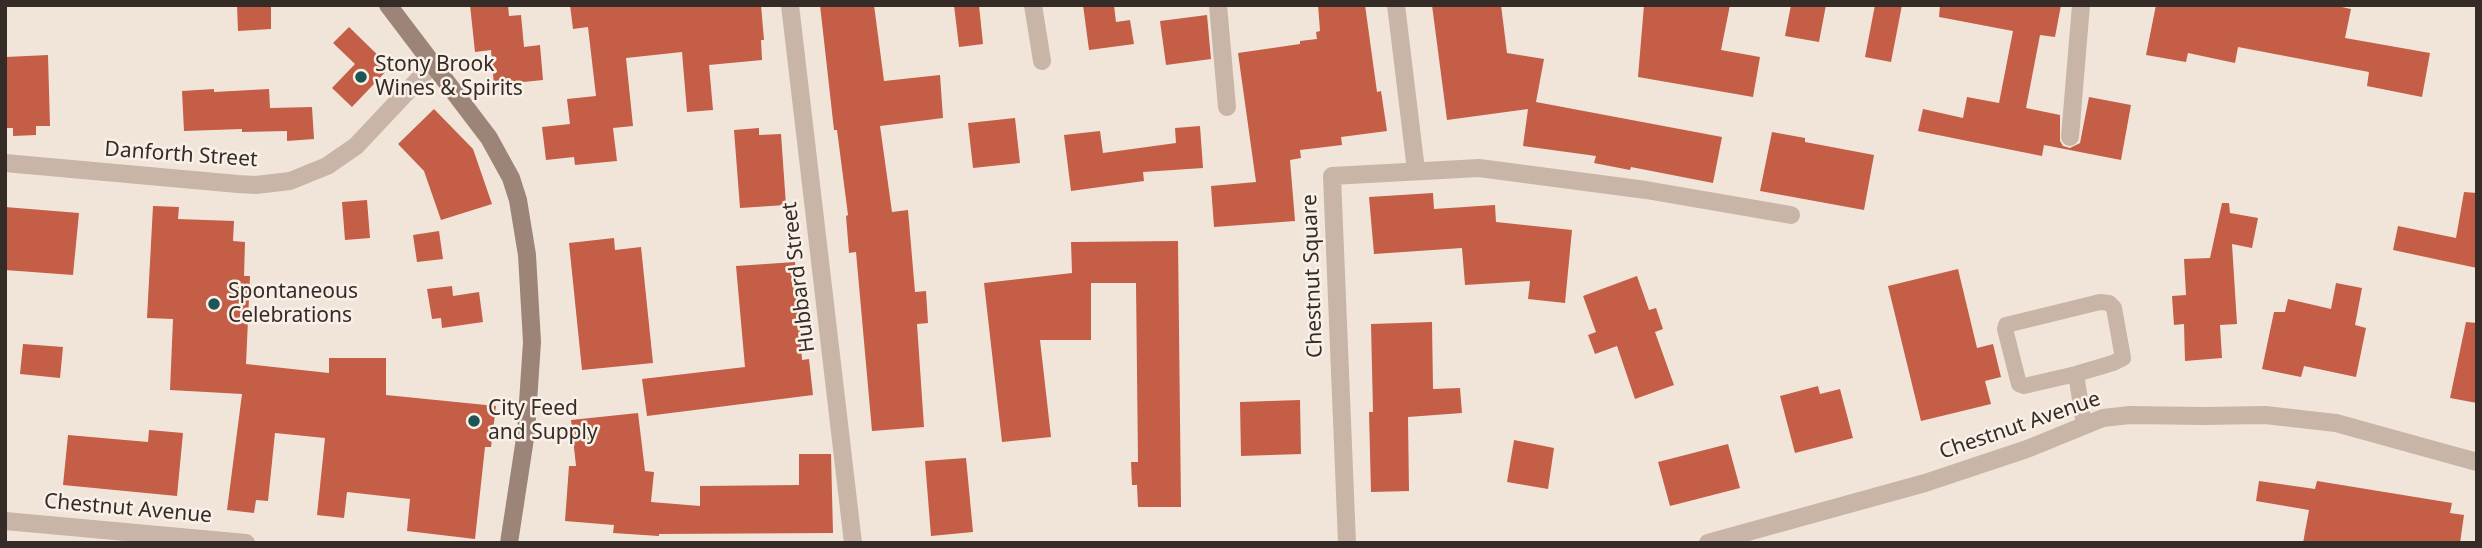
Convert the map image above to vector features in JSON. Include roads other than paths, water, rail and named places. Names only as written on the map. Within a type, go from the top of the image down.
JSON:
[{"type":"street","points":[[388,5],[475,117],[500,157],[511,178],[523,224],[530,285],[531,373],[526,432],[509,543]]},
{"type":"street","name":"Hubbard Street","points":[[790,5],[853,543]]},
{"type":"street","points":[[1033,5],[1042,61]]},
{"type":"street","points":[[1218,5],[1227,107]]},
{"type":"street","points":[[1396,5],[1416,170]]},
{"type":"street","points":[[2070,136],[2081,5]]},
{"type":"street","name":"Danforth Street","points":[[5,163],[238,184],[290,181],[327,166],[356,146],[434,64]]},
{"type":"street","name":"Chestnut Square","points":[[1347,543],[1332,176],[1479,168],[1646,190],[1791,215]]},
{"type":"street","name":"Chestnut Avenue","points":[[1708,543],[1926,483],[2027,449],[2103,418],[2130,415],[2265,415],[2336,423],[2477,462]]},
{"type":"street","name":"Chestnut Avenue","points":[[5,521],[246,543]]},
{"type":"lane","points":[[2100,302],[2109,303],[2114,308],[2123,358],[2076,374],[2024,386],[2020,384],[2005,329],[2006,324],[2100,302]]},
{"type":"lane","points":[[2076,374],[2084,425]]},
{"type":"place","name":"Stony Brook Wines & Spirits","points":[[361,77]]},
{"type":"place","name":"Spontaneous Celebrations","points":[[214,304]]},
{"type":"place","name":"City Feed and Supply","points":[[474,421]]}]
